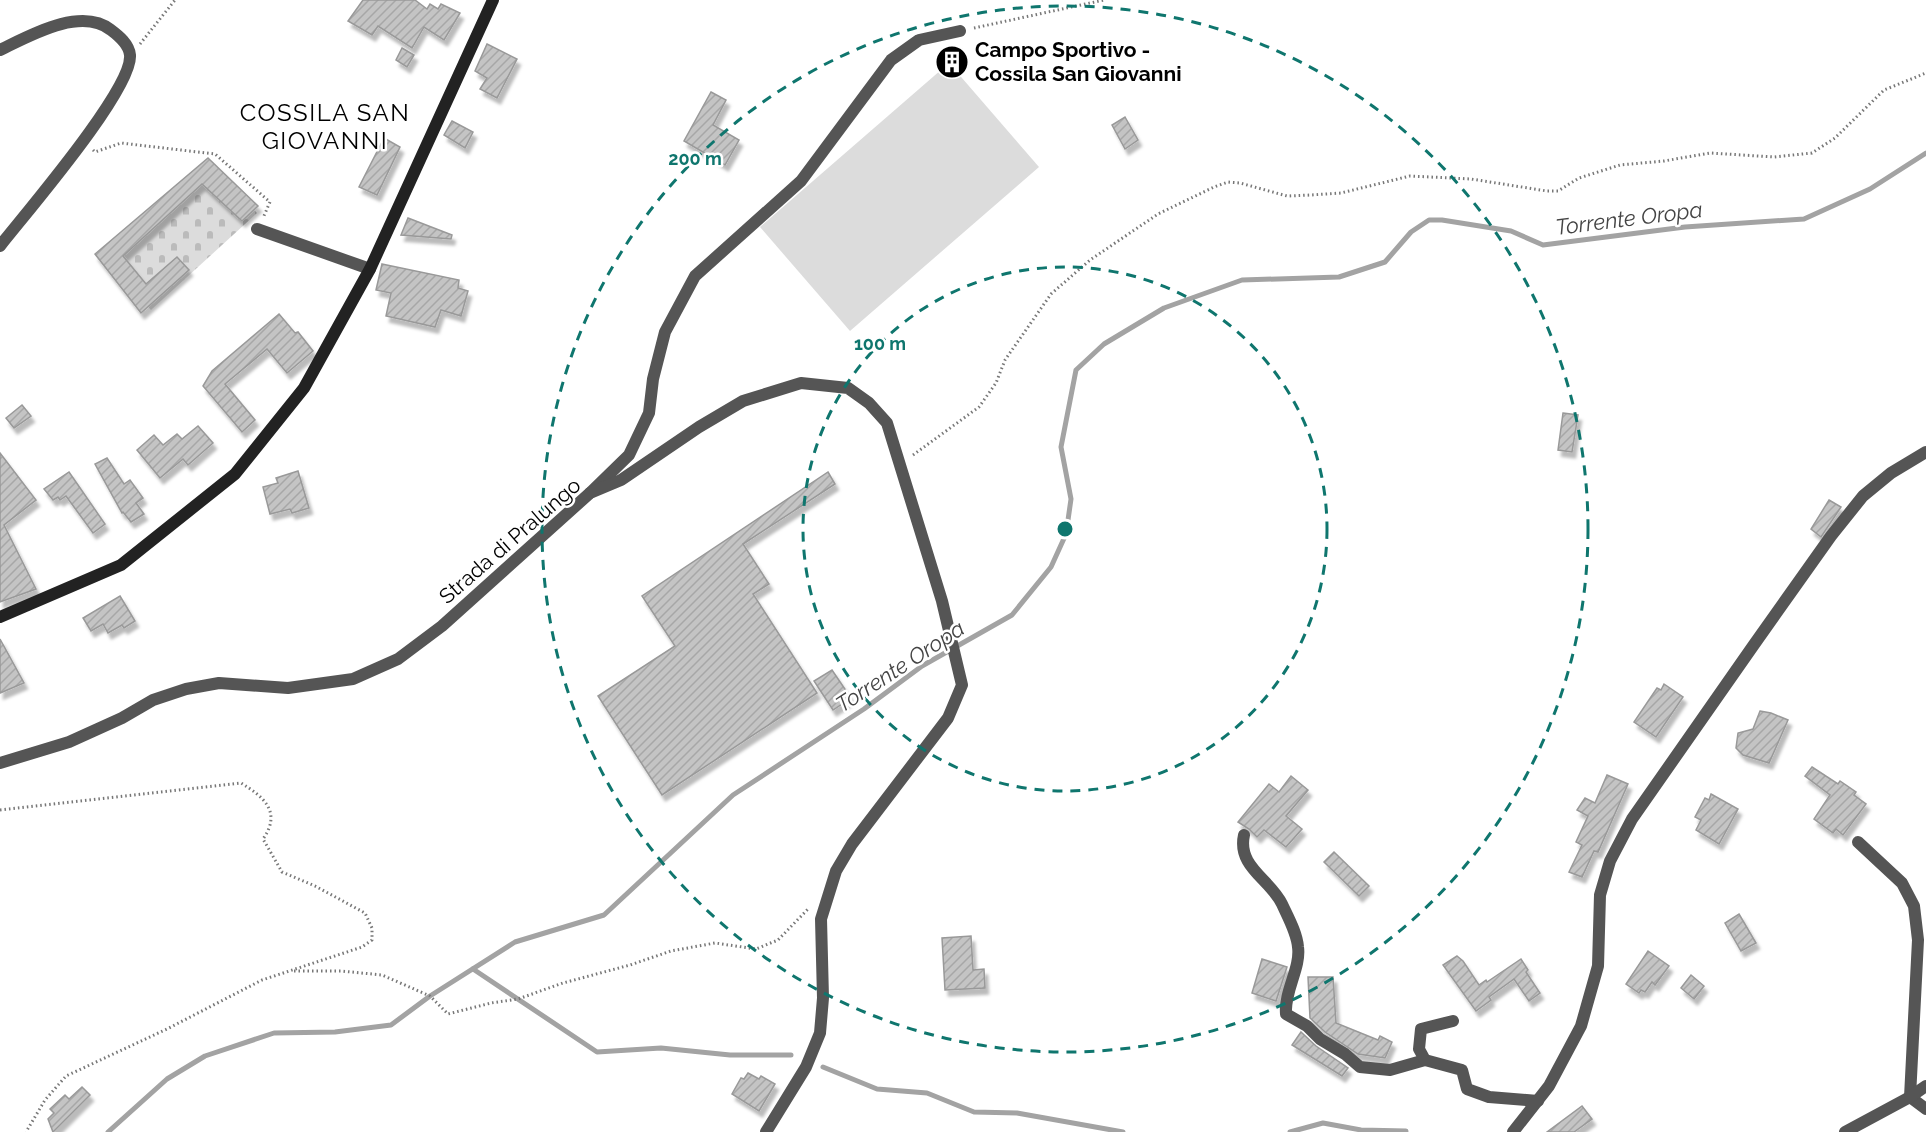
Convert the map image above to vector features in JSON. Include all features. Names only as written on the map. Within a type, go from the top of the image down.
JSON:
[{"type":"main road","points":[[0,616],[121,565],[235,474],[304,388],[370,269],[493,0]]},
{"type":"street","points":[[0,50],[51,27],[72,22],[92,22],[105,25],[122,38],[130,53],[129,66],[104,113],[0,246]]},
{"type":"street","points":[[590,493],[629,455],[649,412],[653,379],[666,332],[695,276],[801,180],[891,60],[919,40],[960,31]]},
{"type":"street","points":[[257,229],[370,269]]},
{"type":"street","name":"Strada di Pralungo","points":[[0,763],[69,742],[122,718],[153,700],[186,689],[219,683],[288,688],[353,679],[398,659],[442,626],[590,493],[621,480],[699,427],[743,401],[801,383],[848,388],[869,403],[887,423],[942,601],[962,686],[948,718],[852,844],[836,871],[821,919],[823,998],[820,1033],[806,1067],[766,1132]]},
{"type":"street","points":[[1513,1132],[1549,1086],[1581,1026],[1598,966],[1600,895],[1610,861],[1632,819],[1831,536],[1863,496],[1891,473],[1926,452]]},
{"type":"street","points":[[1244,835],[1242,845],[1244,856],[1280,901],[1299,948],[1294,975],[1284,1002],[1286,1014],[1307,1026],[1320,1039],[1345,1054],[1360,1067],[1390,1070],[1425,1060],[1462,1070],[1467,1089],[1489,1097],[1538,1101]]},
{"type":"street","points":[[1858,842],[1902,883],[1914,906],[1918,940],[1910,1097]]},
{"type":"street","points":[[1425,1060],[1419,1049],[1421,1029],[1453,1021]]},
{"type":"street","points":[[1845,1132],[1926,1086]]},
{"type":"street","points":[[1910,1097],[1926,1109]]},
{"type":"path","points":[[130,53],[146,39],[175,0]]},
{"type":"path","points":[[960,31],[1104,0]]},
{"type":"path","points":[[899,464],[979,407],[996,383],[1005,360],[1051,294],[1090,260],[1158,214],[1214,187],[1228,182],[1287,196],[1311,195],[1341,193],[1410,176],[1471,179],[1558,191],[1579,178],[1620,165],[1664,161],[1710,153],[1774,157],[1812,153],[1835,138],[1884,90],[1926,73]]},
{"type":"path","points":[[81,143],[95,152],[121,143],[215,154],[270,202],[257,229]]},
{"type":"path","points":[[0,810],[241,783],[259,793],[270,809],[270,828],[263,838],[282,872],[315,886],[365,913],[372,928],[372,940],[362,947],[262,980],[168,1029],[66,1076],[45,1100],[26,1132]]},
{"type":"path","points":[[289,971],[341,971],[382,975],[430,996],[448,1014],[518,999],[671,951],[715,943],[756,949],[778,940],[810,907]]},
{"type":"green space","points":[[949,63],[1039,167],[850,331],[760,227]]},
{"type":"green space","points":[[210,161],[257,213],[151,310],[104,259]]},
{"type":"building","points":[[363,0],[415,0],[427,9],[430,4],[438,9],[441,4],[460,13],[444,40],[424,27],[412,48],[378,26],[372,35],[348,21]]},
{"type":"building","points":[[487,44],[517,59],[497,98],[480,89],[487,78],[475,71]]},
{"type":"building","points":[[402,48],[414,55],[407,67],[396,60]]},
{"type":"building","points":[[711,92],[726,100],[713,125],[739,140],[725,165],[684,141]]},
{"type":"building","points":[[1125,117],[1138,140],[1125,149],[1112,125]]},
{"type":"building","points":[[452,121],[473,132],[465,148],[444,135]]},
{"type":"building","points":[[384,138],[400,147],[377,195],[359,187]]},
{"type":"building","points":[[208,158],[258,206],[242,221],[202,184],[123,256],[146,284],[177,257],[189,270],[141,313],[95,254]]},
{"type":"building","points":[[408,218],[452,235],[451,239],[401,235]]},
{"type":"building","points":[[382,264],[459,280],[458,288],[468,291],[461,316],[441,310],[435,327],[386,316],[391,293],[376,290]]},
{"type":"building","points":[[279,314],[295,333],[298,332],[313,351],[287,373],[267,349],[225,384],[255,420],[242,432],[203,386],[212,371]]},
{"type":"building","points":[[22,405],[31,416],[14,428],[6,418]]},
{"type":"building","points":[[1563,413],[1578,415],[1572,452],[1558,450]]},
{"type":"building","points":[[198,426],[213,443],[188,465],[183,459],[160,478],[137,450],[154,435],[163,445],[177,434],[182,439]]},
{"type":"building","points":[[0,453],[36,500],[4,525],[36,589],[0,602]]},
{"type":"building","points":[[107,458],[124,484],[130,480],[143,498],[136,503],[144,514],[131,522],[122,513],[95,464]]},
{"type":"building","points":[[298,471],[309,508],[292,513],[290,509],[270,514],[263,487],[278,483],[276,478]]},
{"type":"building","points":[[69,472],[105,524],[93,533],[66,496],[60,500],[58,497],[53,500],[44,489]]},
{"type":"building","points":[[828,472],[835,484],[743,544],[769,584],[753,594],[817,693],[662,795],[598,696],[675,646],[642,596]]},
{"type":"building","points":[[1829,500],[1841,507],[1821,537],[1811,529]]},
{"type":"building","points":[[120,596],[135,621],[124,628],[122,625],[108,633],[103,624],[91,631],[83,618]]},
{"type":"building","points":[[0,639],[24,683],[0,693]]},
{"type":"building","points":[[832,670],[851,698],[833,710],[814,681]]},
{"type":"building","points":[[1664,684],[1683,697],[1656,737],[1634,722],[1657,688],[1661,690]]},
{"type":"building","points":[[1760,711],[1788,720],[1769,763],[1743,755],[1736,748],[1738,733],[1753,729]]},
{"type":"building","points":[[1812,767],[1838,784],[1840,781],[1856,792],[1854,795],[1866,804],[1843,835],[1836,829],[1833,833],[1814,819],[1830,795],[1805,776]]},
{"type":"building","points":[[1607,775],[1628,784],[1598,852],[1594,851],[1582,877],[1569,872],[1582,845],[1576,842],[1588,816],[1577,810],[1585,798],[1595,803]]},
{"type":"building","points":[[1291,776],[1308,790],[1286,816],[1302,829],[1286,847],[1264,830],[1257,837],[1238,822],[1269,784],[1279,792]]},
{"type":"building","points":[[1711,794],[1738,809],[1719,844],[1696,830],[1701,820],[1695,817],[1705,798],[1709,800]]},
{"type":"building","points":[[1334,852],[1369,886],[1359,896],[1324,862]]},
{"type":"building","points":[[1739,914],[1756,943],[1741,951],[1725,923]]},
{"type":"building","points":[[971,936],[973,970],[984,969],[985,988],[945,990],[942,938]]},
{"type":"building","points":[[1648,951],[1669,966],[1655,985],[1652,982],[1645,992],[1641,990],[1639,993],[1626,984]]},
{"type":"building","points":[[1457,956],[1479,985],[1521,959],[1528,970],[1526,972],[1540,993],[1529,1001],[1514,979],[1489,997],[1491,1000],[1476,1011],[1443,965]]},
{"type":"building","points":[[1262,959],[1287,967],[1276,1001],[1252,993]]},
{"type":"building","points":[[1691,975],[1704,986],[1694,999],[1681,988]]},
{"type":"building","points":[[1308,977],[1333,977],[1336,1023],[1378,1040],[1380,1036],[1392,1042],[1385,1058],[1358,1054],[1325,1032],[1310,1018]]},
{"type":"building","points":[[1301,1032],[1316,1046],[1348,1068],[1342,1076],[1292,1045]]},
{"type":"building","points":[[748,1073],[759,1079],[761,1076],[775,1084],[759,1111],[732,1094],[741,1078],[744,1079]]},
{"type":"building","points":[[82,1087],[90,1095],[53,1132],[48,1119],[54,1113],[50,1109],[65,1095],[69,1099]]},
{"type":"building","points":[[1582,1106],[1592,1119],[1574,1132],[1547,1132]]},
{"type":"waterway","name":"Torrente Oropa","points":[[108,1132],[167,1079],[205,1056],[274,1033],[335,1032],[391,1025],[430,996],[515,942],[604,915],[733,795],[864,709],[922,666],[1012,615],[1051,567],[1066,534],[1071,499],[1061,447],[1076,370],[1104,344],[1164,308],[1242,280],[1339,277],[1385,262],[1411,232],[1429,220],[1511,231],[1543,245],[1685,227],[1804,219],[1870,189],[1926,153]]},
{"type":"waterway","points":[[473,969],[597,1052],[661,1048],[730,1055],[791,1055]]},
{"type":"waterway","points":[[823,1067],[877,1089],[927,1093],[974,1112],[1017,1113],[1123,1132]]},
{"type":"waterway","points":[[1290,1132],[1323,1123],[1361,1130],[1406,1131]]},
{"type":"place","name":"Campo Sportivo - Cossila San Giovanni","points":[[952,62]]},
{"type":"district","name":"COSSILA SAN GIOVANNI","points":[[325,127]]}]
